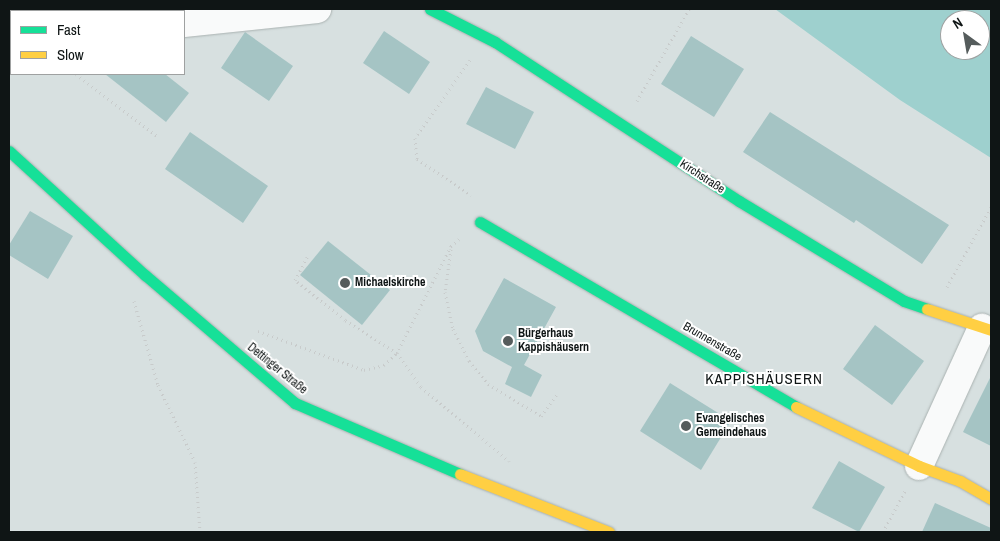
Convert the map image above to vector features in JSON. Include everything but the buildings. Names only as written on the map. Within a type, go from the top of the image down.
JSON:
[{"type":"street","points":[[185,23],[317,9]]},
{"type":"street","name":"Kirchstraße","points":[[430,9],[495,42],[739,201],[904,302],[987,329]]},
{"type":"street","name":"Dettinger Straße","points":[[9,151],[145,275],[295,404],[503,494],[609,532]]},
{"type":"street","name":"Brunnenstraße","points":[[480,222],[819,420],[919,466],[960,481],[991,499]]},
{"type":"street","points":[[919,466],[987,329]]},
{"type":"path","points":[[624,126],[689,9]]},
{"type":"path","points":[[264,335],[364,370],[384,365],[397,353],[451,246],[480,222],[477,199],[417,158],[415,138],[468,61],[495,42]]},
{"type":"path","points":[[77,75],[157,136]]},
{"type":"path","points":[[933,312],[991,207]]},
{"type":"path","points":[[451,246],[445,292],[453,329],[469,361],[488,384],[541,416],[557,394]]},
{"type":"path","points":[[307,257],[295,280],[345,320],[397,353],[421,387],[486,442]]},
{"type":"path","points":[[145,275],[132,304],[158,385],[195,462],[200,532]]},
{"type":"path","points":[[883,532],[919,466]]},
{"type":"shaded area","points":[[775,9],[991,9],[991,158],[900,100]]},
{"type":"traffic: fast","points":[[430,9],[495,42],[739,201],[904,301],[927,309]]},
{"type":"traffic: fast","points":[[9,151],[145,275],[295,403],[460,474]]},
{"type":"traffic: fast","points":[[480,222],[796,407]]},
{"type":"traffic: slow","points":[[927,309],[991,330]]},
{"type":"traffic: slow","points":[[796,407],[919,466],[960,481],[991,499]]},
{"type":"traffic: slow","points":[[460,474],[609,532]]},
{"type":"place","name":"Michaelskirche","points":[[345,283]]},
{"type":"place","name":"Bürgerhaus Kappishäusern","points":[[508,341]]},
{"type":"place","name":"Evangelisches Gemeindehaus","points":[[686,426]]},
{"type":"district","name":"KAPPISHÄUSERN","points":[[764,379]]}]
